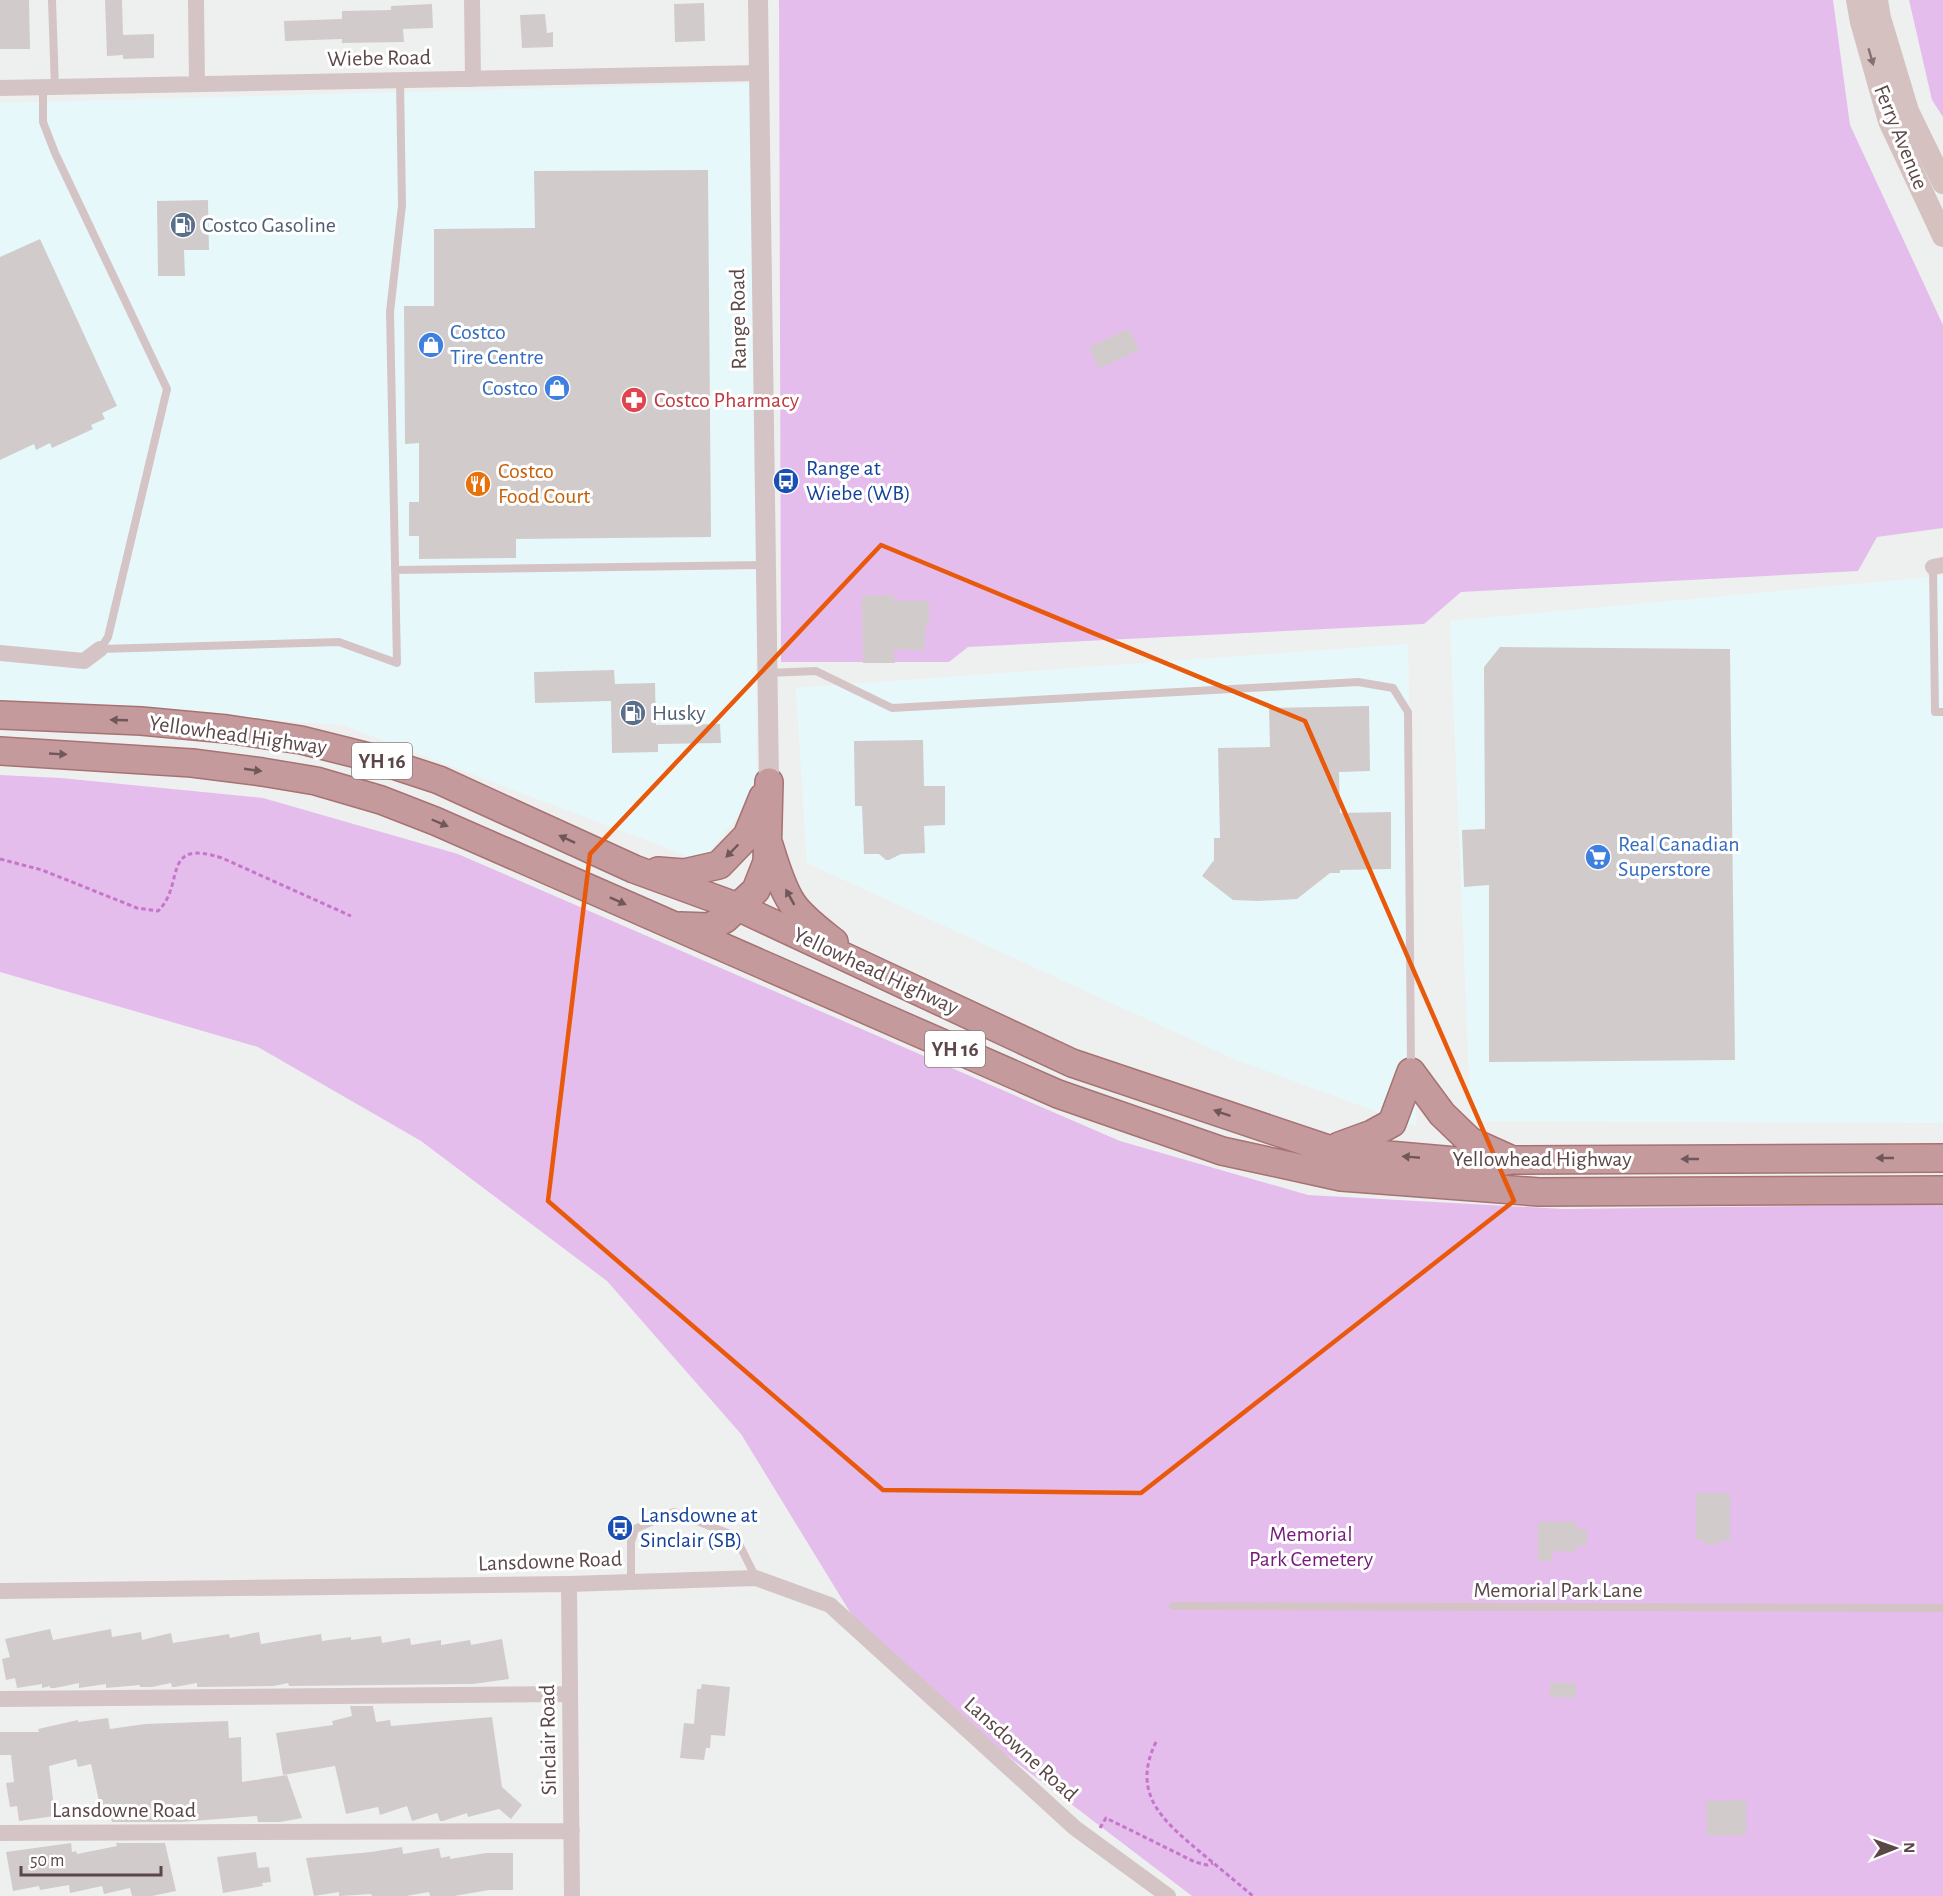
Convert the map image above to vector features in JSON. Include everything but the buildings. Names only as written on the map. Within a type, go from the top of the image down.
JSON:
[{"type":"highway","name":"Yellowhead Highway","points":[[0,715],[141,721],[227,729],[301,740],[358,754],[439,780],[634,869],[738,907],[1072,1063],[1330,1150],[1490,1164],[1511,1160],[1943,1158]]},
{"type":"highway","name":"Yellowhead Highway","points":[[0,752],[192,763],[316,781],[381,800],[435,821],[1058,1094],[1222,1151],[1341,1177],[1539,1192],[1943,1190]]},
{"type":"highway","points":[[675,926],[710,927],[725,919],[756,890],[767,862],[769,782]]},
{"type":"highway","points":[[634,869],[684,873],[719,865],[747,836],[769,782]]},
{"type":"highway","points":[[767,841],[776,870],[792,904],[817,929],[863,965]]},
{"type":"highway","points":[[1330,1150],[1372,1134],[1392,1123],[1411,1072]]},
{"type":"highway","points":[[1411,1072],[1442,1114],[1470,1141],[1511,1160]]},
{"type":"main road","name":"Ferry Avenue","points":[[1857,0],[1860,22],[1889,121],[1943,236]]},
{"type":"main road","name":"Ferry Avenue","points":[[1877,0],[1880,18],[1908,111],[1943,183]]},
{"type":"street","points":[[196,0],[197,84]]},
{"type":"street","points":[[472,0],[473,79]]},
{"type":"street","name":"Range Road","points":[[758,0],[769,782]]},
{"type":"street","name":"Wiebe Road","points":[[0,88],[758,73]]},
{"type":"street","points":[[0,653],[84,661],[100,649]]},
{"type":"street","name":"Lansdowne Road","points":[[0,1591],[569,1584],[756,1578],[830,1605],[1075,1828],[1168,1896]]},
{"type":"street","name":"Sinclair Road","points":[[569,1584],[572,1896]]},
{"type":"street","points":[[0,1699],[570,1695]]},
{"type":"street","name":"Lansdowne Road","points":[[0,1833],[572,1831]]},
{"type":"lane","points":[[52,0],[49,88],[43,122],[55,153],[167,389],[108,637],[100,649]]},
{"type":"lane","points":[[100,649],[339,642],[397,663],[390,312],[402,205],[400,80]]},
{"type":"lane","points":[[395,570],[766,565]]},
{"type":"lane","points":[[1938,566],[1935,712],[1943,712]]},
{"type":"lane","points":[[768,673],[816,671],[892,708],[1358,682],[1393,688],[1408,712],[1411,1072]]},
{"type":"lane","points":[[631,1581],[631,1542],[635,1529],[674,1512],[735,1536],[756,1578]]},
{"type":"lane","name":"Memorial Park Lane","points":[[1173,1606],[1943,1608]]},
{"type":"path","points":[[0,859],[42,870],[137,908],[158,911],[166,898],[182,859],[188,854],[200,852],[222,858],[351,916]]},
{"type":"path","points":[[1156,1742],[1149,1756],[1146,1778],[1155,1807],[1170,1827],[1253,1896]]},
{"type":"path","points":[[1092,1841],[1106,1818],[1201,1865],[1213,1863]]},
{"type":"highlighted area","points":[[881,545],[1305,721],[1514,1201],[1141,1493],[883,1490],[548,1201],[590,854]]},
{"type":"shaded area","points":[[753,83],[757,793],[701,861],[343,725],[0,701],[0,103]]},
{"type":"shaded area","points":[[1943,576],[1943,1123],[1471,1121],[1450,621]]},
{"type":"shaded area","points":[[1408,644],[1416,1126],[1234,1059],[807,863],[796,688]]},
{"type":"green space","points":[[779,0],[1833,0],[1850,125],[1943,325],[1943,528],[1877,537],[1858,571],[1461,592],[1424,624],[968,647],[949,662],[781,662]]},
{"type":"green space","points":[[1909,0],[1943,0],[1943,117],[1932,100]]},
{"type":"green space","name":"Memorial Park Cemetery","points":[[0,775],[61,778],[263,798],[458,854],[1120,1141],[1308,1195],[1564,1209],[1943,1204],[1943,1896],[1192,1896],[975,1731],[853,1617],[741,1434],[607,1281],[421,1141],[258,1047],[0,972]]},
{"type":"place","name":"Costco Gasoline","points":[[183,225]]},
{"type":"place","name":"Costco Tire Centre","points":[[431,345]]},
{"type":"place","name":"Costco","points":[[557,388]]},
{"type":"place","name":"Costco Pharmacy","points":[[634,400]]},
{"type":"place","name":"Range at Wiebe (WB)","points":[[786,481]]},
{"type":"place","name":"Costco Food Court","points":[[478,484]]},
{"type":"place","name":"Husky","points":[[633,713]]},
{"type":"place","name":"Real Canadian Superstore","points":[[1598,857]]},
{"type":"place","name":"Lansdowne at Sinclair (SB)","points":[[620,1528]]}]
